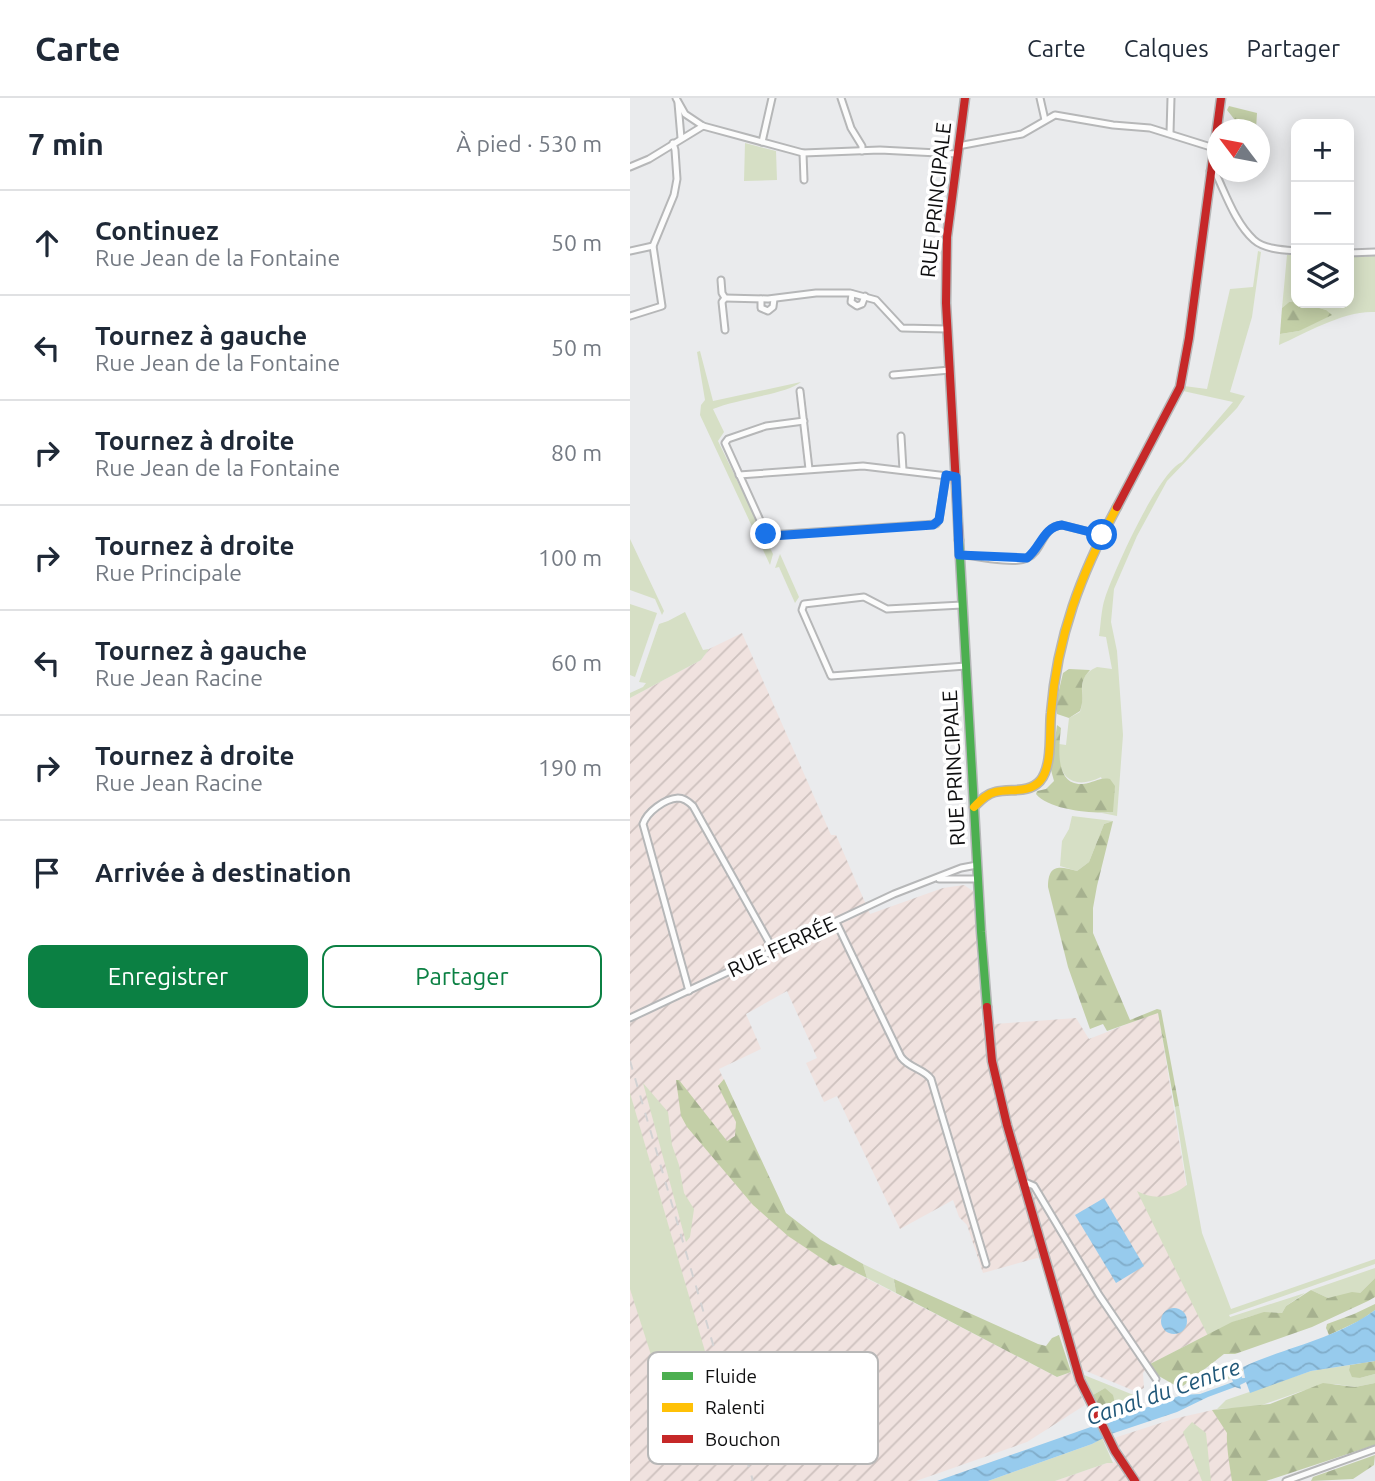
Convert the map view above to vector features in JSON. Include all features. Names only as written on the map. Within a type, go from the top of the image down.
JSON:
[{"type":"street","points":[[762,142],[772,98]]},
{"type":"street","points":[[841,98],[862,150]]},
{"type":"street","name":"RUE PRINCIPALE","points":[[965,98],[945,264],[977,865],[992,1060],[1072,1355],[1099,1421],[1135,1481]]},
{"type":"street","points":[[1040,98],[1045,120]]},
{"type":"street","points":[[1170,133],[1171,98]]},
{"type":"street","points":[[1218,119],[1221,98]]},
{"type":"street","points":[[677,100],[685,114],[703,126],[803,153],[958,150],[1022,134],[1055,116],[1150,128],[1207,146]]},
{"type":"street","points":[[677,100],[681,138]]},
{"type":"street","points":[[630,167],[649,159],[703,126]]},
{"type":"street","points":[[630,316],[662,306],[653,246],[674,195],[677,179],[676,150],[673,143]]},
{"type":"street","points":[[803,153],[804,180]]},
{"type":"street","points":[[974,807],[993,792],[1027,789],[1039,783],[1046,770],[1051,711],[1066,622],[1084,573],[1102,535],[1180,387],[1189,338],[1209,182]]},
{"type":"street","points":[[1220,182],[1236,214],[1255,241],[1265,246],[1291,250]]},
{"type":"street","points":[[630,251],[653,246]]},
{"type":"street","points":[[1354,253],[1375,252]]},
{"type":"street","points":[[721,280],[725,298]]},
{"type":"street","points":[[725,298],[774,299],[816,293],[852,294],[878,302],[902,328],[947,329]]},
{"type":"street","points":[[852,294],[851,302],[857,306],[862,304],[865,296]]},
{"type":"street","points":[[725,298],[722,302],[725,330]]},
{"type":"street","points":[[761,299],[761,308],[768,311],[773,307],[774,299]]},
{"type":"street","points":[[893,375],[950,370]]},
{"type":"street","points":[[800,391],[809,469]]},
{"type":"street","points":[[804,421],[766,426],[731,438],[725,443],[764,529],[772,536],[936,524],[946,475]]},
{"type":"street","points":[[901,436],[903,470]]},
{"type":"street","points":[[739,475],[863,466],[956,477]]},
{"type":"street","points":[[959,555],[1027,558],[1047,531],[1056,525],[1102,535]]},
{"type":"street","points":[[962,605],[887,609],[864,597],[804,604],[802,610],[829,674],[835,677],[966,666]]},
{"type":"street","points":[[689,991],[643,824],[645,817],[653,810],[678,798],[686,800],[700,816],[774,951]]},
{"type":"street","name":"RUE FERRÉE","points":[[630,1018],[894,894],[961,868],[977,865]]},
{"type":"street","name":"RUE FERRÉE","points":[[936,879],[978,879]]},
{"type":"street","points":[[836,922],[901,1057],[910,1067],[927,1074],[931,1079],[986,1264]]},
{"type":"street","points":[[1024,1186],[1034,1186],[1099,1294],[1156,1379]]},
{"type":"street","points":[[1286,1481],[1375,1449]]},
{"type":"shaded area","points":[[742,633],[831,835],[836,835],[870,914],[943,888],[964,885],[973,891],[982,1025],[1076,1018],[1089,1039],[1158,1012],[1193,1226],[1232,1322],[1150,1364],[1143,1373],[1144,1388],[1137,1392],[1081,1369],[1049,1260],[1037,1258],[983,1273],[967,1225],[959,1217],[953,1200],[900,1229],[837,1096],[824,1102],[806,1063],[817,1058],[787,991],[746,1014],[761,1049],[719,1069],[748,1133],[707,1150],[833,1266],[839,1264],[1057,1377],[1071,1372],[1085,1405],[1027,1442],[916,1481],[630,1481],[630,698],[701,660],[709,649]]},
{"type":"shaded area","points":[[1217,1409],[1262,1481],[1055,1481],[1113,1463],[1124,1454],[1114,1438],[1173,1419]]},
{"type":"green space","points":[[1229,106],[1257,113],[1257,119],[1234,119],[1227,110]]},
{"type":"green space","points":[[745,143],[776,151],[777,180],[744,181]]},
{"type":"green space","points":[[1258,251],[1261,252],[1252,317],[1230,392],[1245,396],[1237,408],[1167,481],[1137,536],[1114,589],[1111,622],[1117,651],[1123,735],[1117,816],[1102,813],[1113,812],[1101,777],[1081,782],[1067,777],[1060,764],[1059,744],[1066,745],[1069,718],[1080,712],[1085,676],[1097,667],[1112,669],[1106,637],[1099,636],[1103,607],[1117,567],[1149,502],[1172,470],[1182,462],[1233,402],[1183,391],[1184,386],[1207,389],[1230,289],[1253,287]]},
{"type":"green space","points":[[1287,255],[1291,255],[1291,302],[1282,308]]},
{"type":"green space","points":[[1375,256],[1375,312],[1339,318],[1279,345],[1280,334],[1299,331],[1326,310],[1320,308],[1354,308],[1354,257]]},
{"type":"green space","points":[[1289,302],[1291,308],[1319,308],[1332,315],[1299,331],[1280,334],[1282,308]]},
{"type":"green space","points":[[700,351],[713,401],[801,382],[785,390],[713,409],[724,432],[718,441],[773,554],[770,565],[700,415],[701,405],[705,400],[697,352]]},
{"type":"green space","points":[[630,539],[664,611],[662,615],[655,599],[630,590]]},
{"type":"green space","points":[[780,554],[799,597],[795,603],[779,567],[775,568]]},
{"type":"green space","points":[[630,604],[657,613],[635,677],[630,675]]},
{"type":"green space","points":[[685,612],[703,650],[709,649],[701,660],[630,698],[630,693],[646,683],[639,682],[659,624]]},
{"type":"green space","points":[[1069,669],[1090,670],[1082,685],[1080,711],[1069,718],[1057,714],[1056,703],[1063,673]]},
{"type":"green space","points":[[1057,725],[1061,728],[1060,764],[1067,779],[1083,784],[1110,779],[1115,786],[1113,812],[1061,807],[1036,794],[1054,781],[1051,770]]},
{"type":"green space","points":[[1072,816],[1113,821],[1104,824],[1089,862],[1077,871],[1060,866],[1062,841]]},
{"type":"green space","points":[[1113,821],[1093,908],[1093,933],[1130,1020],[1157,1009],[1161,1010],[1179,1106],[1175,1107],[1158,1013],[1107,1031],[1103,1024],[1090,1029],[1068,967],[1048,887],[1050,874],[1056,868],[1077,871],[1089,862],[1104,824]]},
{"type":"green space","points":[[724,1079],[786,1213],[821,1240],[863,1264],[867,1278],[839,1264],[833,1266],[788,1236],[753,1205],[687,1127],[681,1116],[676,1080],[679,1080],[727,1141],[735,1136],[736,1122],[718,1086]]},
{"type":"green space","points":[[643,1083],[668,1112],[672,1145],[684,1193],[694,1209],[690,1237],[686,1242]]},
{"type":"green space","points":[[630,1093],[705,1352],[650,1352],[630,1289]]},
{"type":"green space","points":[[1179,1106],[1202,1233],[1231,1309],[1375,1259],[1375,1264],[1229,1315],[1230,1317],[1305,1293],[1286,1306],[1282,1313],[1243,1318],[1208,1336],[1137,1191],[1157,1197],[1187,1185],[1175,1107]]},
{"type":"green space","points":[[863,1264],[894,1279],[896,1293],[867,1278]]},
{"type":"green space","points":[[1375,1268],[1375,1278],[1360,1293],[1328,1298],[1311,1290]]},
{"type":"green space","points":[[1375,1278],[1375,1297],[1368,1301],[1312,1327],[1235,1354],[1224,1354],[1183,1386],[1178,1387],[1157,1375],[1150,1364],[1232,1322],[1264,1312],[1282,1313],[1286,1306],[1311,1290],[1328,1298],[1352,1292],[1360,1293]]},
{"type":"green space","points":[[894,1279],[1038,1344],[1046,1346],[1052,1338],[1059,1335],[1071,1372],[1057,1377],[896,1293]]},
{"type":"green space","points":[[1375,1304],[1375,1310],[1361,1320],[1329,1335],[1327,1324]]},
{"type":"green space","points":[[1375,1361],[1375,1374],[1352,1377],[1350,1365]]},
{"type":"green space","points":[[1239,1362],[1243,1371],[1222,1382],[1187,1387]]},
{"type":"green space","points":[[1350,1365],[1349,1370],[1360,1378],[1375,1374],[1375,1383],[1355,1387],[1335,1384],[1302,1391],[1256,1407],[1217,1409],[1226,1400],[1311,1371]]},
{"type":"green space","points":[[1084,1375],[1141,1398],[1108,1415],[1113,1408],[1105,1388],[1093,1395]]},
{"type":"green space","points":[[1323,1383],[1355,1387],[1375,1383],[1375,1445],[1266,1481],[1232,1481],[1227,1433],[1212,1410],[1270,1404]]},
{"type":"green space","points":[[1105,1388],[1113,1395],[1115,1403],[1108,1415],[1102,1418],[1092,1401],[1093,1395]]},
{"type":"green space","points":[[1192,1422],[1206,1433],[1211,1481],[1202,1481],[1183,1432]]},
{"type":"green space","points":[[1102,1438],[1113,1463],[1055,1481],[988,1481],[1092,1444]]},
{"type":"green space","points":[[1375,1455],[1374,1465],[1353,1479],[1311,1481],[1313,1477]]},
{"type":"water","points":[[1104,1198],[1144,1266],[1116,1283],[1075,1215]]},
{"type":"water","points":[[1174,1308],[1183,1312],[1187,1321],[1183,1330],[1174,1334],[1165,1330],[1161,1321],[1165,1312]]},
{"type":"water","points":[[1375,1310],[1375,1361],[1311,1371],[1250,1393],[1246,1382],[1240,1385],[1241,1389],[1235,1387],[1177,1412],[988,1481],[937,1481],[1182,1395],[1200,1394],[1233,1382],[1230,1374],[1241,1371],[1242,1378],[1245,1378],[1243,1367],[1327,1336]]},
{"type":"railway","points":[[630,1061],[715,1352]]},
{"type":"railway","points":[[748,1464],[753,1481]]},
{"type":"traffic: fast","points":[[959,540],[987,1007]]},
{"type":"traffic: slow","points":[[974,807],[992,793],[1030,788],[1044,775],[1049,758],[1054,685],[1065,632],[1082,581],[1117,507]]},
{"type":"traffic: jam","points":[[959,540],[946,303],[947,237],[965,98]]},
{"type":"traffic: jam","points":[[1117,507],[1180,387],[1221,98]]},
{"type":"traffic: jam","points":[[987,1007],[992,1061],[1007,1125],[1080,1380],[1115,1451],[1135,1481]]},
{"type":"route","points":[[766,534],[772,536],[933,525],[939,520],[946,475],[956,477],[959,555],[1027,558],[1047,531],[1056,525],[1102,535]]},
{"type":"water label","name":"Canal du Centre","points":[[1163,1392]]}]
